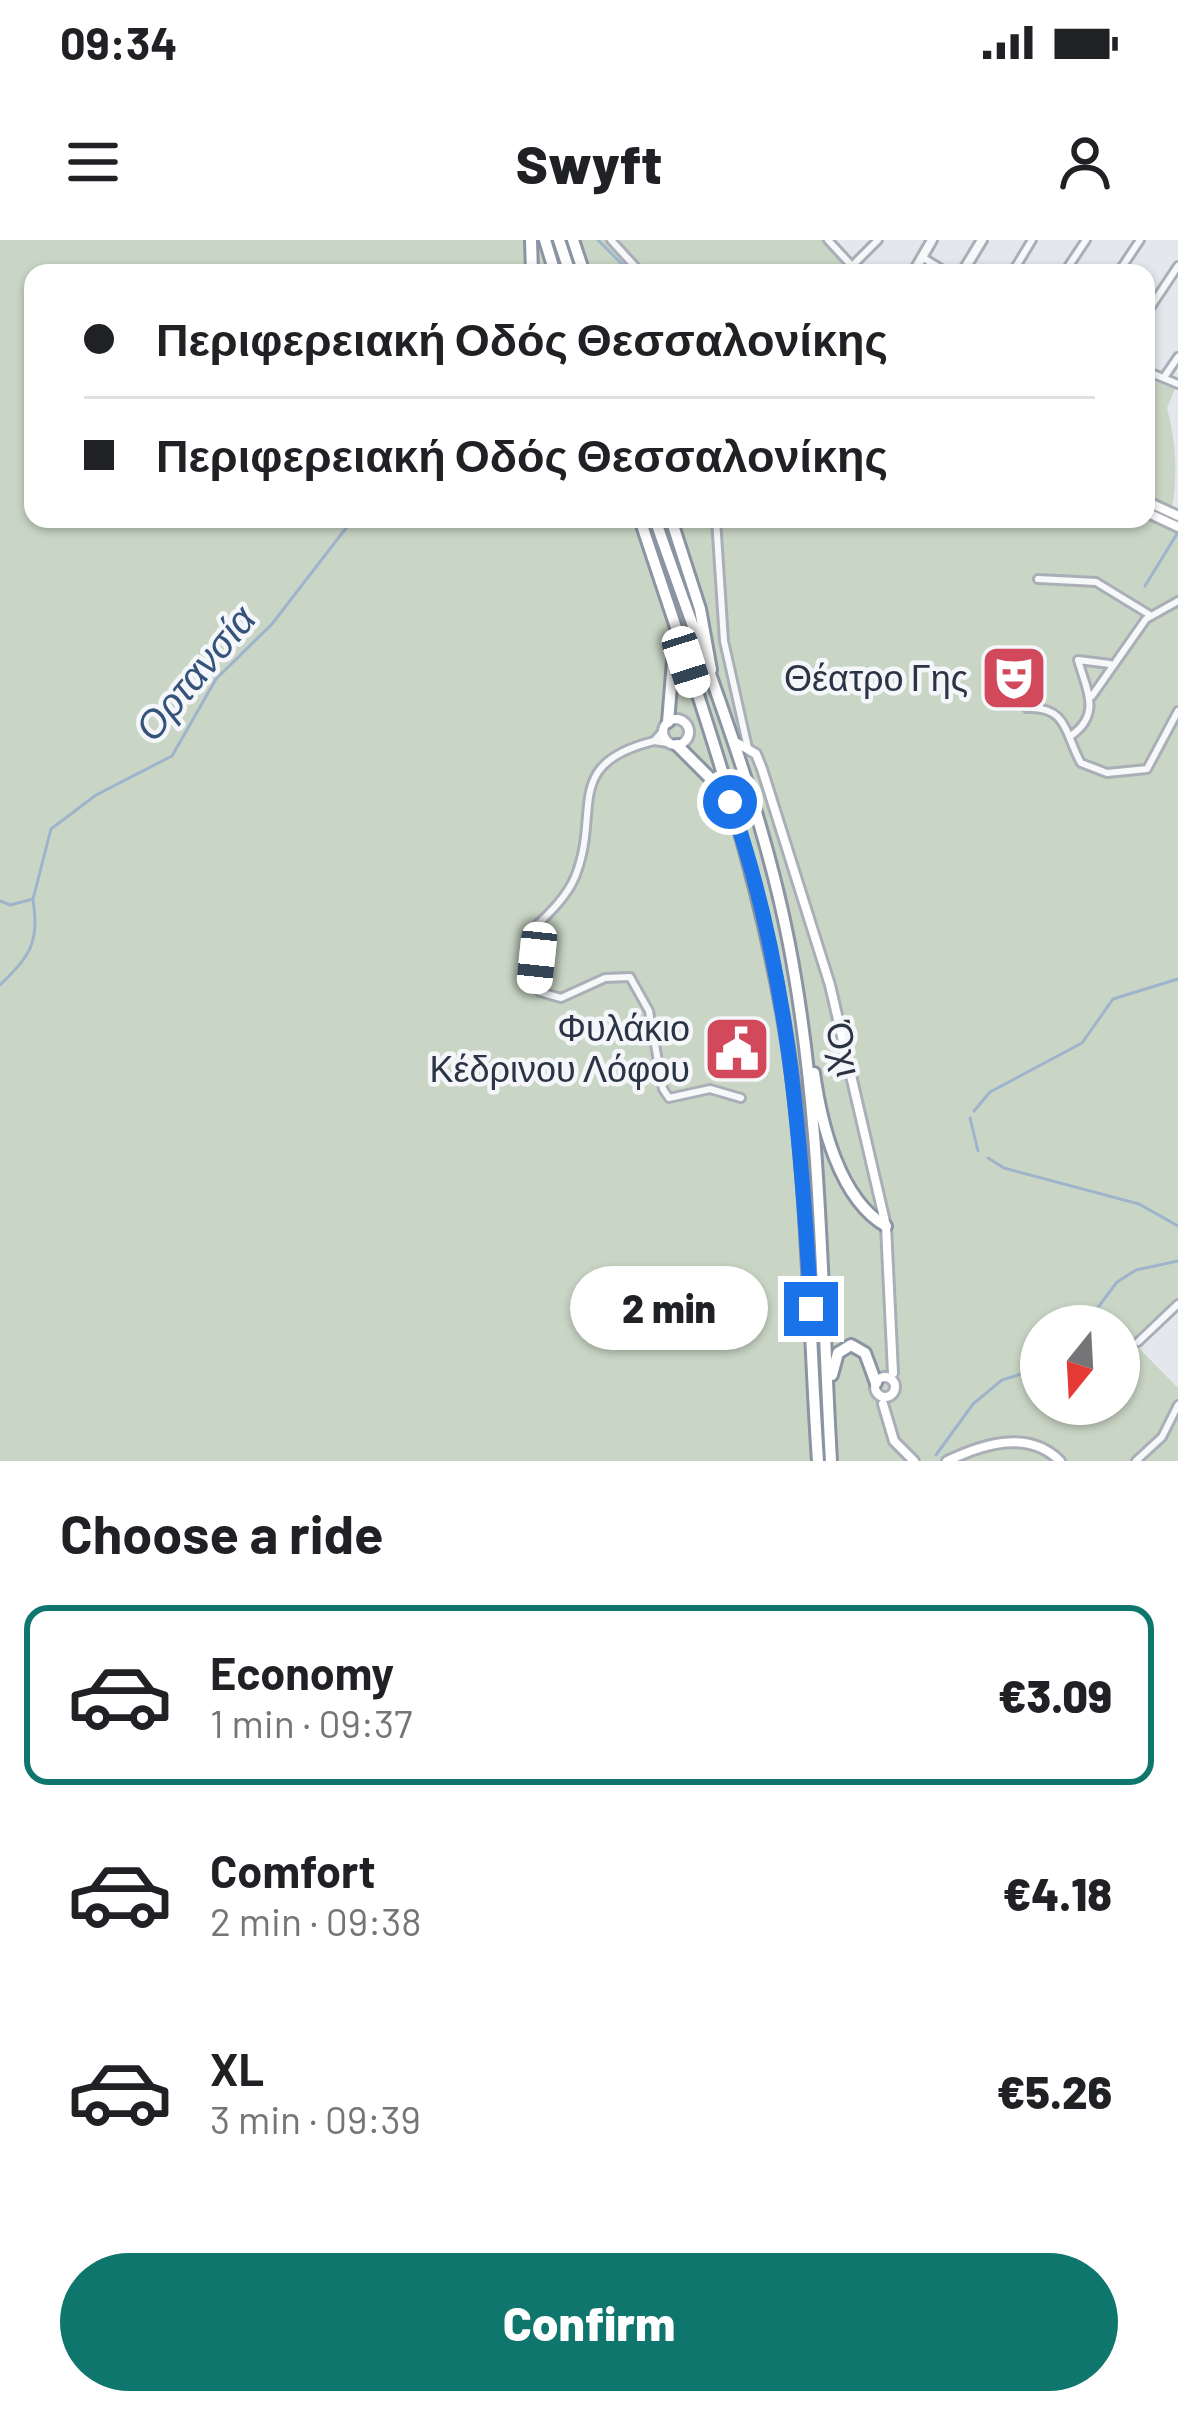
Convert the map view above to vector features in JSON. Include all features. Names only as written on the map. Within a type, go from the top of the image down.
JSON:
[{"type":"highway","points":[[642,528],[762,914],[790,1066],[806,1217],[818,1461]]},
{"type":"highway","points":[[659,528],[757,820],[795,976],[819,1216],[831,1461]]},
{"type":"highway","points":[[673,528],[709,648],[711,680]]},
{"type":"highway","points":[[666,727],[675,627]]},
{"type":"highway","points":[[682,741],[730,802]]},
{"type":"highway","points":[[795,976],[805,1001],[827,1135],[864,1208],[886,1226]]},
{"type":"highway","points":[[828,1402],[836,1358],[846,1345],[863,1350],[886,1387]]},
{"type":"main road","points":[[682,741],[688,728],[679,720],[666,727],[682,741],[707,739]]},
{"type":"main road","points":[[737,743],[748,748]]},
{"type":"main road","name":"Όχι","points":[[748,748],[762,769],[830,985],[886,1226],[886,1387],[894,1441],[914,1461]]},
{"type":"main road","points":[[947,1461],[1003,1441],[1038,1448],[1060,1461]]},
{"type":"street","points":[[611,240],[633,264]]},
{"type":"street","points":[[828,240],[850,264]]},
{"type":"street","points":[[854,264],[878,240]]},
{"type":"street","points":[[918,264],[932,240]]},
{"type":"street","points":[[922,257],[933,264]]},
{"type":"street","points":[[1155,300],[1178,266]]},
{"type":"street","points":[[1166,376],[1178,357]]},
{"type":"street","points":[[1155,373],[1178,384]]},
{"type":"street","points":[[717,528],[724,641],[748,748]]},
{"type":"street","points":[[1038,578],[1096,582],[1150,615]]},
{"type":"street","points":[[1072,735],[1088,718],[1092,696],[1110,664],[1150,615],[1178,602]]},
{"type":"street","points":[[709,648],[724,641]]},
{"type":"street","points":[[1092,696],[1078,660],[1110,664]]},
{"type":"street","points":[[1027,708],[1054,713],[1072,735],[1078,759],[1089,769],[1147,770],[1178,711]]},
{"type":"street","points":[[654,741],[666,727]]},
{"type":"street","points":[[682,741],[654,741],[614,754],[586,792],[582,854],[574,881],[528,934],[537,958],[535,983],[540,992],[561,998],[605,978],[630,977],[649,1010],[663,1090],[669,1098],[710,1089],[741,1098]]},
{"type":"street","points":[[1140,1340],[1178,1304]]},
{"type":"street","points":[[1136,1461],[1162,1437],[1178,1405]]},
{"type":"green space","points":[[0,240],[823,240],[842,264],[24,264],[24,528],[1155,528],[1155,381],[1175,389],[1167,408],[1175,468],[1168,529],[1178,534],[1178,1300],[1140,1339],[1140,1305],[1020,1305],[1020,1425],[1140,1425],[1140,1349],[1178,1388],[1178,1461],[0,1461]]},
{"type":"waterway","name":"Ορτανσία","points":[[598,240],[622,264]]},
{"type":"waterway","name":"Ορτανσία","points":[[0,901],[10,905],[33,899],[51,829],[96,795],[172,756],[216,679],[272,624],[346,528]]},
{"type":"waterway","points":[[1145,586],[1178,532]]},
{"type":"waterway","points":[[0,985],[19,965],[34,938],[33,900]]},
{"type":"waterway","points":[[974,1111],[990,1092],[1082,1043],[1113,999],[1178,979]]},
{"type":"waterway","points":[[970,1118],[978,1151]]},
{"type":"waterway","points":[[988,1158],[1004,1168],[1139,1204],[1178,1226]]},
{"type":"waterway","points":[[1100,1305],[1117,1282],[1136,1270],[1178,1261]]},
{"type":"waterway","points":[[936,1455],[973,1404],[1002,1380],[1020,1374]]},
{"type":"place","name":"Θέατρο Γης","points":[[1014,678]]},
{"type":"place","name":"Φυλάκιο Κέδρινου Λόφου","points":[[737,1049]]},
{"type":"route","points":[[730,802],[748,853],[785,1031],[811,1309]]}]
